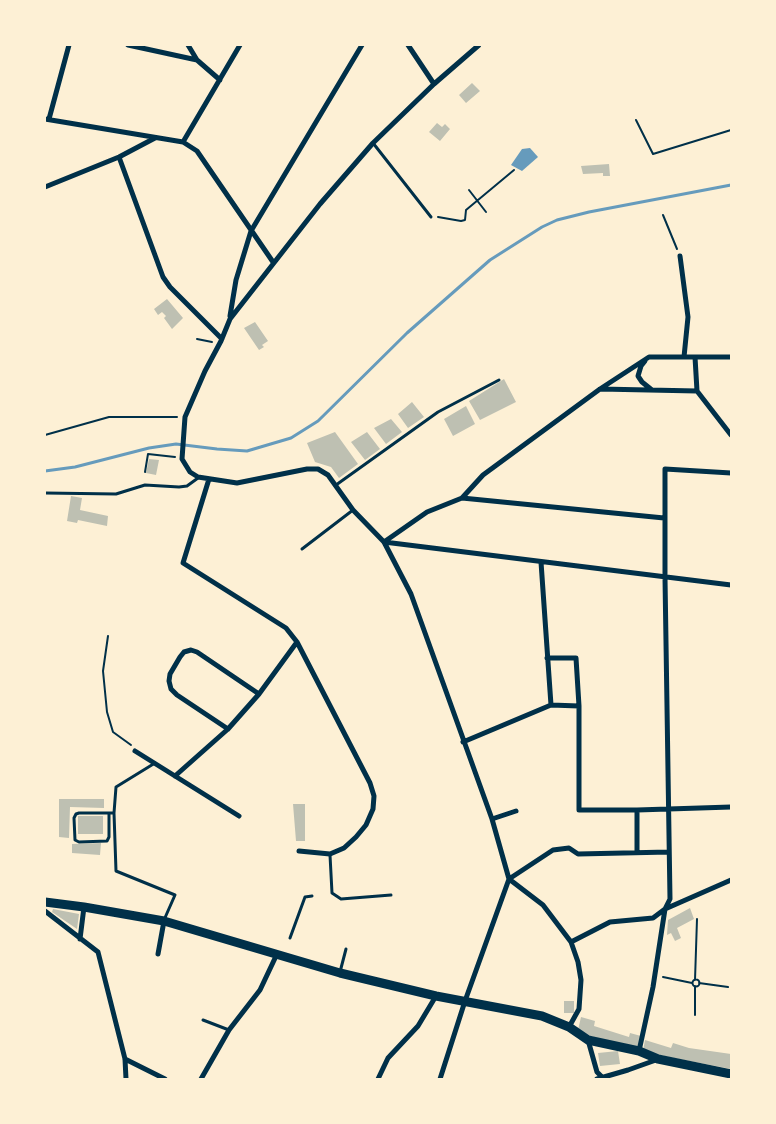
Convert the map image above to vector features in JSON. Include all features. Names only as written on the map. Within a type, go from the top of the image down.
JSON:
[{"type":"main road","points":[[45,902],[164,921],[340,973],[436,996],[542,1016],[569,1027],[588,1040],[640,1051],[658,1059],[731,1074]]},
{"type":"street","points":[[69,45],[47,119],[183,142],[197,151],[273,262]]},
{"type":"street","points":[[128,45],[197,60]]},
{"type":"street","points":[[188,45],[197,60],[220,80]]},
{"type":"street","points":[[183,142],[240,45]]},
{"type":"street","points":[[230,319],[236,280],[251,231],[362,45]]},
{"type":"street","points":[[408,45],[434,84]]},
{"type":"street","points":[[440,1079],[465,1001],[509,879],[492,819],[411,594],[384,542],[353,510],[328,475],[318,469],[307,468],[237,484],[198,477],[190,472],[182,458],[185,417],[230,319],[273,262],[373,142],[434,84],[479,45]]},
{"type":"street","points":[[45,187],[119,157],[156,138]]},
{"type":"street","points":[[119,157],[163,277],[220,342]]},
{"type":"street","points":[[680,256],[688,318],[684,357]]},
{"type":"street","points":[[384,542],[427,512],[462,498],[483,475],[600,389],[648,357],[731,356]]},
{"type":"street","points":[[648,357],[641,366],[638,376],[642,382],[653,390]]},
{"type":"street","points":[[695,357],[697,391],[731,435]]},
{"type":"street","points":[[600,389],[697,391]]},
{"type":"street","points":[[640,1051],[653,987],[665,909],[670,899],[664,518],[665,468],[731,473]]},
{"type":"street","points":[[209,480],[183,563],[286,628],[298,642],[370,783],[374,796],[373,809],[366,824],[344,848],[330,854],[299,851]]},
{"type":"street","points":[[462,498],[664,518]]},
{"type":"street","points":[[384,542],[731,585]]},
{"type":"street","points":[[541,562],[551,705]]},
{"type":"street","points":[[175,776],[228,729],[259,694],[298,642]]},
{"type":"street","points":[[228,729],[171,689],[170,674],[184,652],[191,650],[198,652],[259,694]]},
{"type":"street","points":[[547,658],[576,658],[579,706],[579,810],[731,807]]},
{"type":"street","points":[[464,742],[551,705],[579,706]]},
{"type":"street","points":[[135,751],[238,816]]},
{"type":"street","points":[[637,810],[637,852]]},
{"type":"street","points":[[492,819],[516,811]]},
{"type":"street","points":[[509,879],[553,850],[569,848],[578,854],[669,852]]},
{"type":"street","points":[[509,879],[543,905],[571,942],[578,962],[581,980],[579,1009],[569,1027]]},
{"type":"street","points":[[571,942],[610,922],[653,918],[665,909],[731,880]]},
{"type":"street","points":[[80,939],[84,907]]},
{"type":"street","points":[[45,911],[98,952],[125,1060],[126,1079]]},
{"type":"street","points":[[158,954],[164,921]]},
{"type":"street","points":[[201,1079],[229,1030],[260,990],[277,954]]},
{"type":"street","points":[[378,1079],[388,1058],[418,1026],[436,996]]},
{"type":"street","points":[[588,1040],[600,1078],[658,1059]]},
{"type":"street","points":[[125,1060],[165,1079]]},
{"type":"lane","points":[[373,142],[431,217]]},
{"type":"lane","points":[[336,485],[438,412],[499,380]]},
{"type":"lane","points":[[45,493],[116,494],[145,484],[187,486],[198,477]]},
{"type":"lane","points":[[302,549],[353,510]]},
{"type":"lane","points":[[155,763],[116,787],[114,813],[116,871],[175,894],[164,921]]},
{"type":"lane","points":[[109,813],[109,837],[106,841],[79,842],[75,840],[74,818],[76,814],[109,813],[114,813]]},
{"type":"lane","points":[[330,854],[332,893],[341,899],[391,895]]},
{"type":"lane","points":[[290,938],[306,898],[312,896]]},
{"type":"lane","points":[[340,973],[346,949]]},
{"type":"lane","points":[[204,1020],[229,1030]]},
{"type":"path","points":[[636,120],[653,154],[731,130]]},
{"type":"path","points":[[431,217],[433,220],[440,216],[461,221],[465,220],[466,210],[514,170]]},
{"type":"path","points":[[469,190],[486,212]]},
{"type":"path","points":[[664,215],[680,256]]},
{"type":"path","points":[[197,338],[220,342]]},
{"type":"path","points":[[45,435],[109,418],[185,417]]},
{"type":"path","points":[[145,472],[148,454],[182,458]]},
{"type":"path","points":[[108,636],[104,671],[107,712],[113,732],[119,738],[130,743],[135,751]]},
{"type":"path","points":[[692,983],[695,980],[697,919]]},
{"type":"path","points":[[662,977],[692,983],[695,986],[695,1015]]},
{"type":"path","points":[[695,980],[699,984]]},
{"type":"path","points":[[695,986],[699,984],[728,987]]},
{"type":"water","points":[[530,148],[538,157],[522,171],[511,165],[522,149]]},
{"type":"building","points":[[472,83],[480,91],[466,103],[459,95]]},
{"type":"building","points":[[437,123],[442,127],[445,124],[450,129],[440,141],[429,132]]},
{"type":"building","points":[[609,164],[610,176],[603,176],[603,173],[583,174],[581,166]]},
{"type":"building","points":[[167,299],[183,318],[172,329],[164,318],[166,316],[162,312],[158,315],[154,309]]},
{"type":"building","points":[[255,322],[268,341],[259,350],[244,328]]},
{"type":"building","points":[[504,379],[516,402],[480,420],[469,401]]},
{"type":"building","points":[[412,402],[424,417],[408,428],[398,414]]},
{"type":"building","points":[[466,406],[475,424],[453,436],[444,419]]},
{"type":"building","points":[[391,419],[402,432],[386,444],[374,428]]},
{"type":"building","points":[[335,432],[358,464],[339,478],[331,467],[315,462],[307,443]]},
{"type":"building","points":[[367,432],[380,449],[365,460],[351,442]]},
{"type":"building","points":[[149,459],[159,460],[156,475],[146,473]]},
{"type":"building","points":[[71,496],[82,498],[80,510],[108,516],[107,526],[78,520],[77,523],[67,521]]},
{"type":"building","points":[[59,799],[104,799],[104,808],[70,807],[69,838],[59,837]]},
{"type":"building","points":[[293,804],[305,804],[305,841],[296,841]]},
{"type":"building","points":[[78,816],[103,816],[103,834],[78,834]]},
{"type":"building","points":[[101,843],[100,855],[72,853],[72,844]]},
{"type":"building","points":[[690,908],[694,919],[677,928],[681,938],[675,941],[671,933],[667,935],[668,920]]},
{"type":"building","points":[[53,909],[79,914],[77,929],[52,912]]},
{"type":"building","points":[[564,1001],[574,1001],[574,1013],[564,1013]]},
{"type":"building","points":[[581,1017],[595,1021],[594,1026],[629,1037],[630,1033],[641,1036],[637,1049],[583,1034],[578,1030]]},
{"type":"building","points":[[645,1040],[671,1048],[673,1043],[689,1048],[731,1054],[731,1069],[643,1051]]},
{"type":"building","points":[[618,1051],[620,1064],[600,1066],[598,1053]]},
{"type":"waterway","points":[[45,471],[75,467],[149,448],[176,444],[247,451],[291,438],[318,421],[407,333],[490,260],[542,227],[557,220],[589,212],[731,185]]}]
